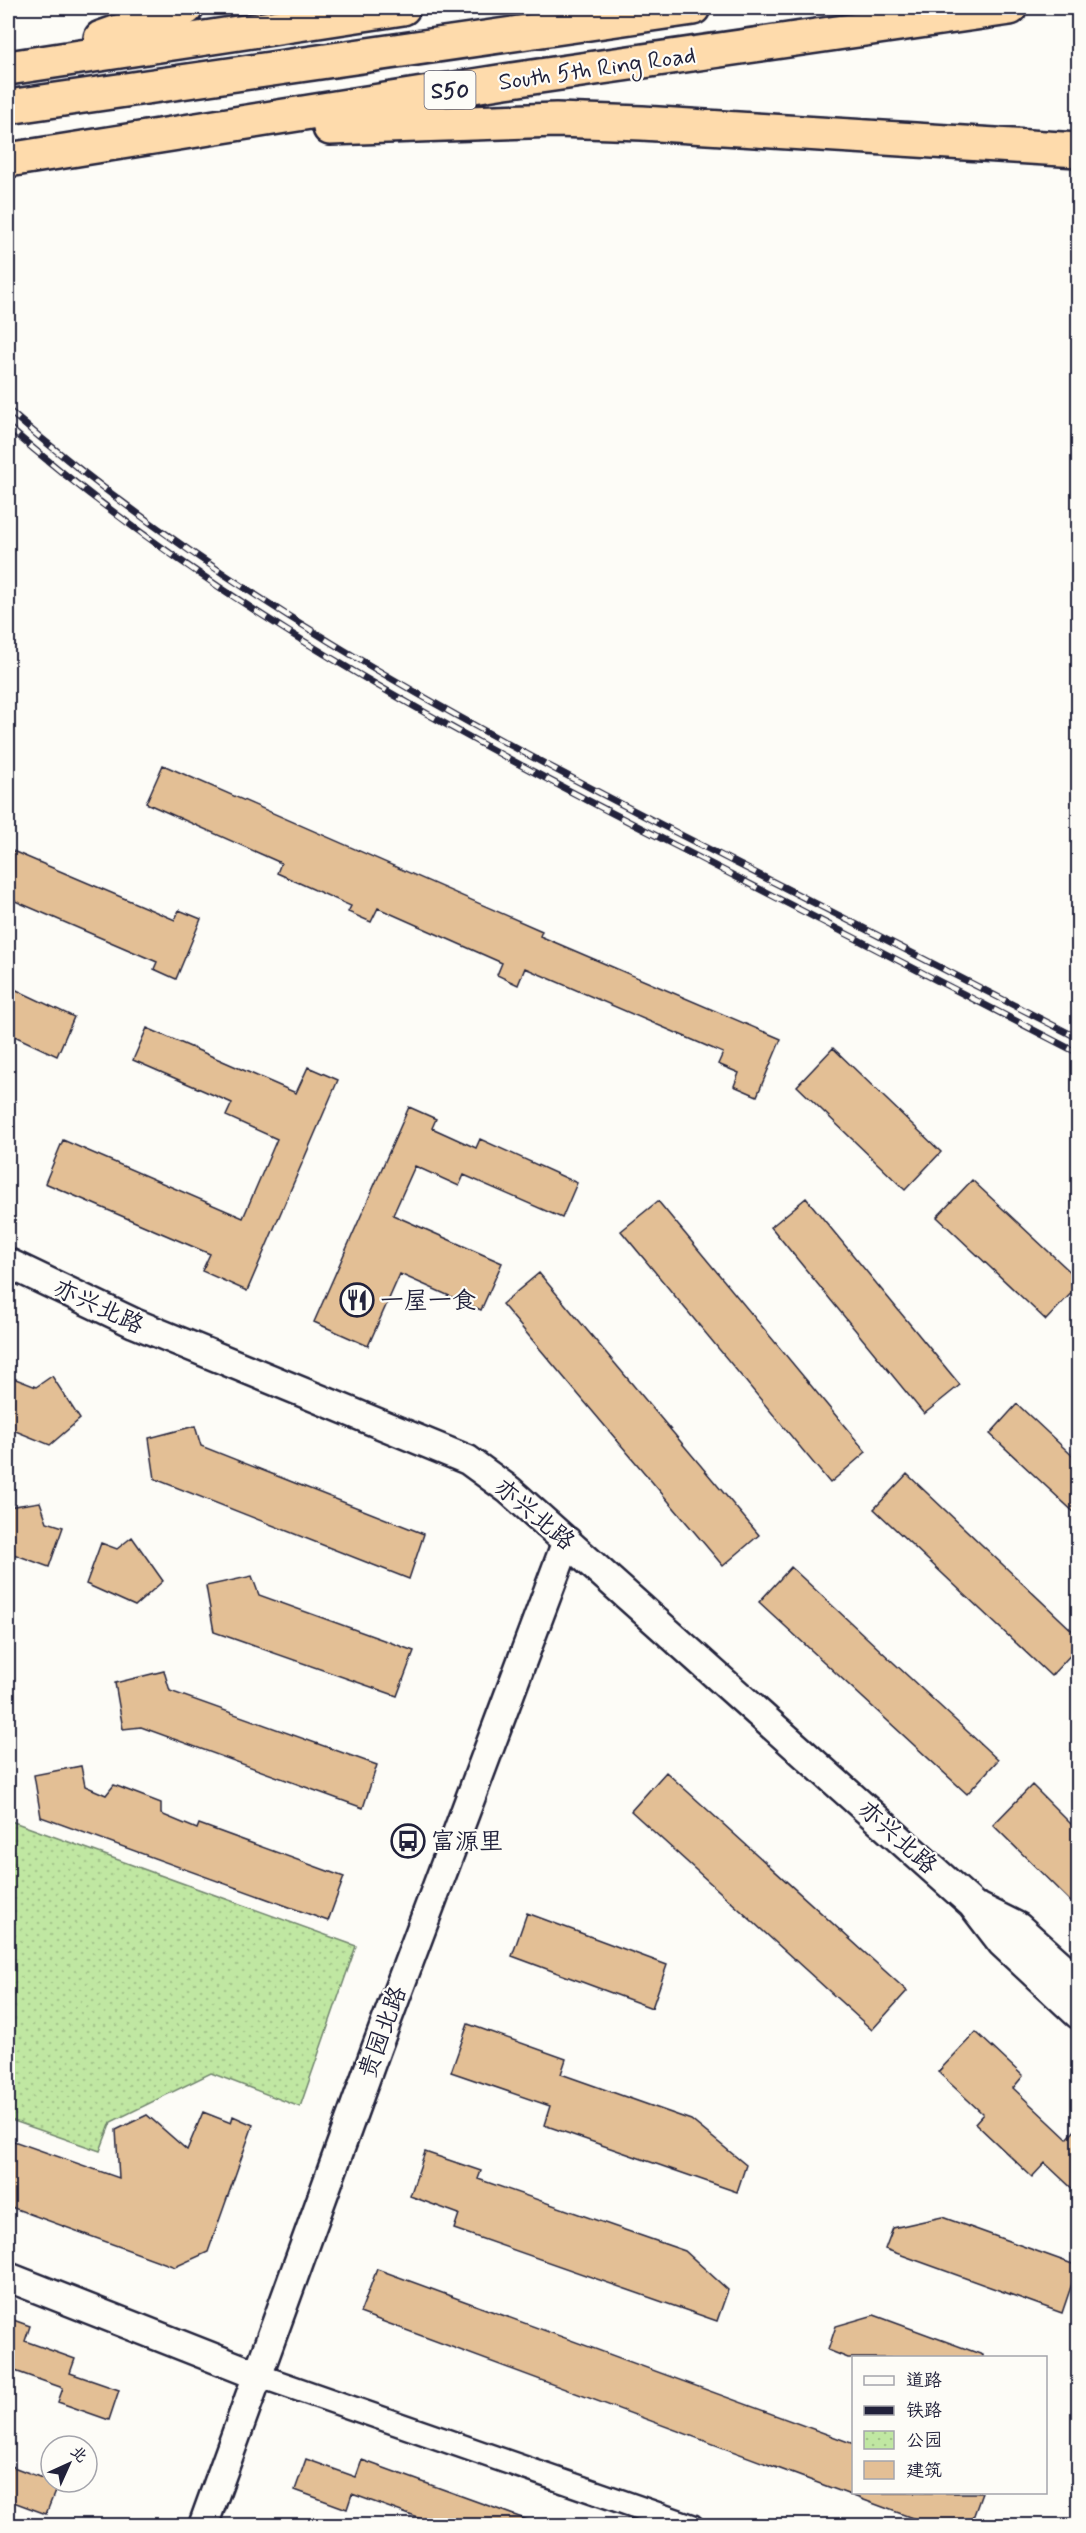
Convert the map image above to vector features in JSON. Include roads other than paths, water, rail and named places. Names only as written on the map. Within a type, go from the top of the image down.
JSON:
[{"type":"highway","points":[[14,67],[186,8]]},
{"type":"highway","points":[[14,67],[403,8]]},
{"type":"highway","name":"South 5th Ring Road","points":[[8,107],[693,8]]},
{"type":"highway","name":"South 5th Ring Road","points":[[8,160],[505,81],[1010,8]]},
{"type":"highway","points":[[178,134],[556,120],[642,123],[1078,150]]},
{"type":"street","name":"亦兴北路","points":[[8,1263],[134,1323],[468,1460],[509,1490],[567,1541],[972,1904],[1002,1943],[1078,2014]]},
{"type":"street","name":"贵园北路","points":[[203,2526],[376,2049],[567,1541]]},
{"type":"street","name":"亦兴北路","points":[[972,1904],[1018,1928],[1078,1981]]},
{"type":"street","points":[[8,2277],[257,2375],[692,2526]]},
{"type":"railway","points":[[8,410],[85,474],[165,534],[332,643],[506,743],[594,790],[1078,1038]]},
{"type":"railway","points":[[8,427],[85,490],[165,550],[332,659],[595,804],[1078,1053]]},
{"type":"place","name":"一屋一食","points":[[357,1300]]},
{"type":"place","name":"富源里","points":[[408,1841]]}]
